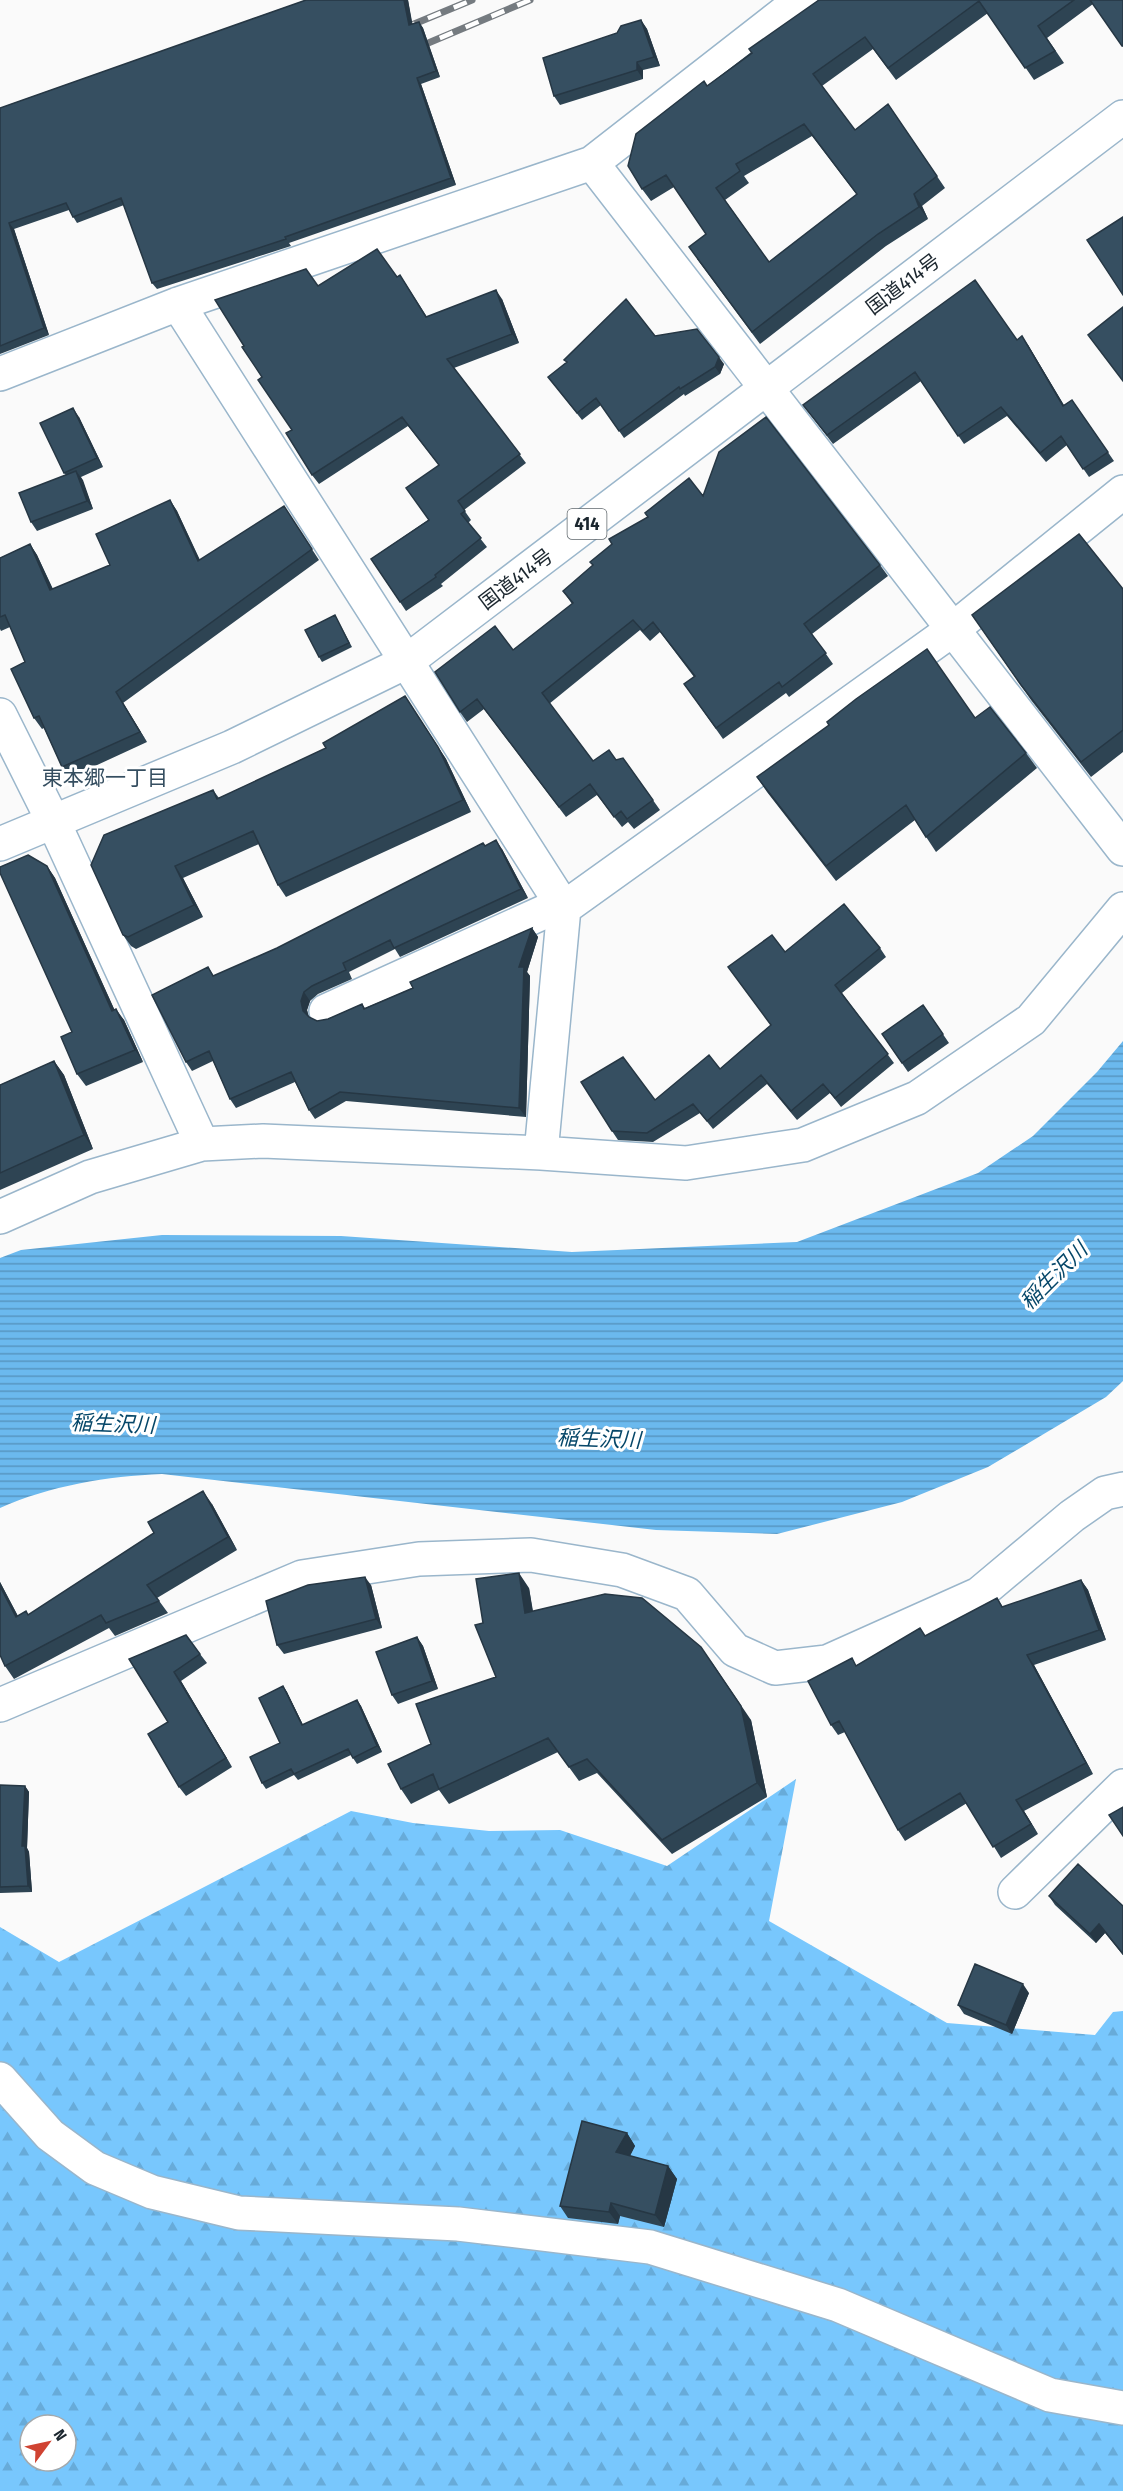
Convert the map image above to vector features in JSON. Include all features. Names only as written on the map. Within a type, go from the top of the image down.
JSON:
[{"type":"main road","points":[[0,374],[178,304],[592,163],[801,0]]},
{"type":"main road","name":"国道414号","points":[[0,844],[232,747],[406,662],[1123,117]]},
{"type":"main road","points":[[592,163],[768,387],[952,630],[1123,849]]},
{"type":"main road","points":[[178,304],[564,908],[541,1153]]},
{"type":"main road","points":[[326,1011],[544,912],[564,908],[952,630],[1123,492]]},
{"type":"main road","points":[[0,715],[53,821],[202,1144]]},
{"type":"main road","points":[[0,1217],[90,1178],[202,1144],[263,1141],[541,1153],[686,1163],[803,1145],[917,1098],[1031,1020],[1123,909]]},
{"type":"main road","points":[[0,1706],[302,1577],[419,1559],[531,1555],[622,1570],[687,1593],[735,1650],[775,1668],[827,1662],[979,1594],[1072,1516],[1105,1493],[1123,1489]]},
{"type":"main road","points":[[1015,1892],[1123,1786]]},
{"type":"main road","points":[[0,2079],[50,2135],[95,2168],[152,2192],[239,2213],[458,2224],[650,2247],[838,2305],[1050,2395],[1123,2408]]},
{"type":"green space","points":[[796,1779],[769,1921],[947,2023],[1095,2035],[1113,2012],[1123,2011],[1123,2491],[0,2491],[0,1927],[59,1962],[351,1811],[413,1823],[489,1831],[560,1830],[667,1866]]},
{"type":"water","name":"稲生沢川","points":[[1123,1041],[1123,1381],[1106,1397],[988,1467],[902,1502],[777,1534],[656,1530],[162,1474],[79,1483],[19,1500],[0,1508],[0,1258],[21,1250],[162,1235],[341,1236],[572,1252],[797,1242],[978,1173],[1033,1136],[1097,1072]]},
{"type":"building","points":[[306,0],[404,0],[409,25],[419,22],[436,71],[417,78],[451,178],[285,237],[286,239],[152,283],[121,198],[73,217],[66,203],[9,223],[44,328],[0,346],[0,108]]},
{"type":"building","points":[[819,0],[1074,0],[1038,26],[1055,51],[1025,68],[979,1],[888,68],[865,37],[813,74],[855,130],[888,104],[937,176],[914,194],[919,207],[878,234],[752,332],[689,247],[706,234],[666,175],[642,189],[628,166],[636,134],[704,81],[707,86],[752,53],[749,49]],"holes":[[[804,124],[857,194],[769,262],[716,188],[740,171],[736,164]]]},
{"type":"building","points":[[1090,0],[1123,0],[1123,46],[1122,46]]},
{"type":"building","points":[[641,20],[654,57],[637,62],[637,70],[554,96],[543,58],[617,33],[621,26]]},
{"type":"building","points":[[1123,217],[1123,295],[1087,240]]},
{"type":"building","points":[[377,249],[397,277],[400,275],[426,317],[496,290],[512,334],[447,359],[520,454],[458,501],[465,511],[461,514],[481,538],[435,575],[436,577],[400,602],[371,559],[429,520],[406,488],[439,465],[402,417],[312,475],[286,433],[292,430],[258,380],[262,377],[215,300],[306,269],[318,286]]},
{"type":"building","points":[[975,280],[1017,340],[1022,336],[1063,406],[1072,400],[1108,452],[1083,469],[1061,436],[1040,453],[1001,407],[958,436],[915,372],[827,435],[803,405]]},
{"type":"building","points":[[626,299],[655,336],[697,329],[719,357],[715,367],[680,389],[679,387],[619,431],[596,398],[577,413],[548,377],[567,362],[564,360]]},
{"type":"building","points":[[1123,307],[1123,381],[1088,335]]},
{"type":"building","points":[[73,408],[97,458],[64,473],[40,423]]},
{"type":"building","points":[[766,417],[880,565],[804,624],[826,653],[782,687],[779,682],[716,728],[684,684],[695,676],[653,622],[643,631],[633,620],[542,693],[593,761],[609,750],[616,760],[623,758],[653,800],[627,819],[621,811],[614,817],[590,784],[559,807],[477,699],[460,712],[435,672],[495,626],[513,650],[573,603],[563,591],[593,565],[590,562],[612,544],[609,539],[648,517],[645,513],[689,478],[703,496],[719,452]]},
{"type":"building","points":[[76,471],[87,501],[31,522],[19,493]]},
{"type":"building","points":[[170,500],[198,561],[284,506],[312,549],[116,692],[140,732],[62,767],[39,716],[34,718],[11,669],[25,662],[5,615],[0,617],[0,558],[30,544],[50,590],[110,565],[96,534]]},
{"type":"building","points":[[1079,534],[1123,589],[1123,730],[1081,762],[1021,685],[972,615]]},
{"type":"building","points":[[335,615],[349,643],[319,657],[305,630]]},
{"type":"building","points":[[927,649],[975,718],[990,707],[1026,753],[926,837],[906,805],[826,866],[757,777],[829,725],[827,722],[856,699]]},
{"type":"building","points":[[405,696],[438,747],[463,800],[278,885],[253,831],[175,866],[194,905],[128,937],[123,935],[91,865],[104,835],[213,790],[217,799],[326,748],[323,743]]},
{"type":"building","points":[[496,840],[521,889],[394,948],[390,940],[343,963],[346,970],[312,986],[304,992],[301,1001],[303,1011],[317,1021],[328,1019],[362,1004],[364,1009],[413,988],[410,982],[532,928],[519,967],[524,967],[519,1108],[340,1092],[309,1110],[291,1072],[230,1099],[209,1051],[186,1062],[152,995],[208,967],[213,976],[277,948],[483,843],[485,846]]},
{"type":"building","points":[[28,855],[47,866],[112,1011],[116,1009],[135,1050],[77,1074],[61,1037],[72,1032],[0,873],[0,867]]},
{"type":"building","points":[[844,904],[880,948],[835,985],[888,1054],[835,1098],[823,1084],[791,1111],[761,1075],[707,1121],[693,1104],[647,1133],[612,1131],[581,1082],[623,1057],[655,1100],[709,1055],[720,1069],[771,1025],[728,967],[772,935],[785,952]]},
{"type":"building","points":[[923,1005],[943,1034],[902,1063],[882,1034]]},
{"type":"building","points":[[54,1061],[84,1135],[0,1173],[0,1085]]},
{"type":"building","points":[[203,1491],[228,1537],[147,1585],[159,1601],[106,1623],[101,1615],[5,1666],[0,1655],[0,1586],[16,1617],[26,1611],[28,1615],[154,1533],[148,1522]]},
{"type":"building","points":[[519,1573],[525,1613],[605,1594],[642,1598],[701,1647],[741,1706],[757,1783],[662,1840],[587,1759],[569,1767],[548,1738],[439,1789],[433,1774],[401,1789],[388,1764],[431,1744],[416,1704],[496,1677],[475,1625],[483,1623],[476,1579]]},
{"type":"building","points":[[365,1577],[376,1619],[277,1645],[266,1601],[308,1585]]},
{"type":"building","points":[[1081,1580],[1099,1630],[1027,1655],[1086,1763],[1016,1800],[1031,1824],[993,1847],[960,1793],[898,1830],[839,1721],[831,1725],[808,1681],[852,1658],[856,1666],[920,1628],[925,1636],[997,1598],[1002,1607]]},
{"type":"building","points":[[186,1635],[200,1654],[174,1672],[226,1758],[179,1787],[148,1734],[168,1722],[129,1659]]},
{"type":"building","points":[[417,1637],[432,1681],[392,1695],[376,1652]]},
{"type":"building","points":[[283,1686],[302,1725],[357,1700],[377,1746],[353,1758],[348,1749],[294,1774],[291,1769],[262,1783],[250,1757],[280,1743],[259,1698]]},
{"type":"building","points":[[0,1785],[25,1786],[22,1846],[25,1846],[28,1886],[0,1887]]},
{"type":"building","points":[[1123,1807],[1123,1836],[1109,1815]]},
{"type":"building","points":[[1078,1864],[1123,1906],[1123,1954],[1099,1924],[1090,1934],[1049,1896]]},
{"type":"building","points":[[975,1964],[1023,1984],[1006,2025],[958,2005]]},
{"type":"building","points":[[582,2121],[627,2133],[616,2152],[668,2166],[655,2215],[611,2203],[609,2212],[560,2206]]},
{"type":"railway","points":[[402,29],[472,0]]},
{"type":"railway","points":[[414,49],[530,0]]},
{"type":"district","name":"東本郷一丁目","points":[[105,778]]}]
